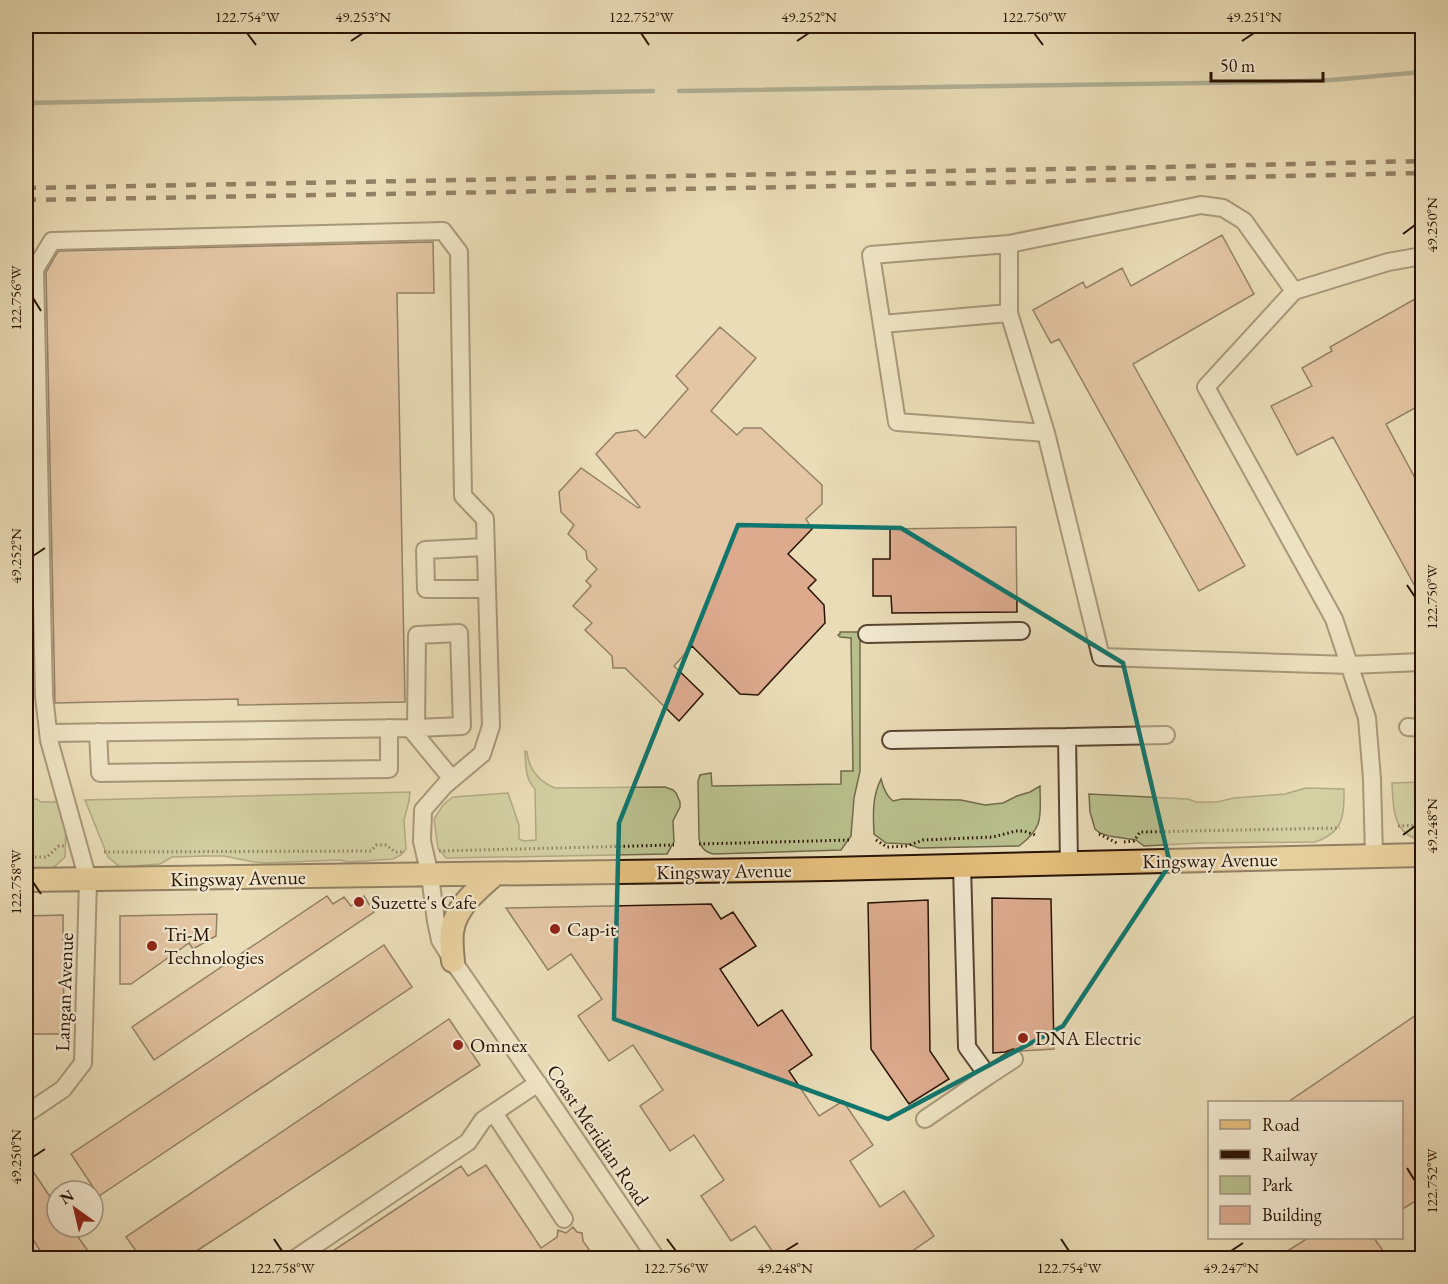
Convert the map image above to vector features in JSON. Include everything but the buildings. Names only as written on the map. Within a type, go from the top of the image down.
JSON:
[{"type":"main road","name":"Kingsway Avenue","points":[[26,880],[430,876],[1422,855]]},
{"type":"main road","points":[[453,961],[452,930],[459,910],[495,874]]},
{"type":"street","points":[[1046,433],[897,422],[871,255],[1009,244],[1201,205],[1223,208],[1244,221],[1294,291]]},
{"type":"street","name":"Langan Avenue","points":[[26,1114],[63,1089],[83,1063],[88,880],[49,740],[44,696],[35,269],[52,241],[443,231],[459,252],[463,496],[485,519],[485,547]]},
{"type":"street","points":[[1009,244],[1009,313],[1046,433],[1101,657],[1350,665],[1422,662]]},
{"type":"street","points":[[1374,856],[1372,779],[1367,718],[1334,619],[1206,387],[1294,291],[1388,262],[1422,256]]},
{"type":"street","points":[[882,324],[1009,313]]},
{"type":"street","points":[[485,547],[424,550],[426,589],[487,589]]},
{"type":"street","name":"Coast Meridian Road","points":[[485,547],[491,726],[482,754],[452,779],[423,810],[422,841],[438,931],[444,948],[656,1258]]},
{"type":"street","points":[[867,634],[1021,631]]},
{"type":"street","points":[[48,733],[413,728],[462,726],[459,633],[417,635],[413,728],[452,779]]},
{"type":"street","points":[[98,732],[100,773],[389,769],[389,728]]},
{"type":"street","points":[[891,740],[1166,735]]},
{"type":"street","points":[[1066,737],[1069,863]]},
{"type":"street","points":[[962,866],[967,1047],[988,1076]]},
{"type":"street","points":[[925,1119],[1014,1059]]},
{"type":"street","points":[[296,1258],[468,1142],[483,1120],[538,1083]]},
{"type":"street","points":[[494,1113],[564,1219]]},
{"type":"path","points":[[1398,826],[1422,825]]},
{"type":"path","points":[[1099,834],[1116,843],[1134,841],[1140,832],[1340,828]]},
{"type":"path","points":[[876,840],[887,847],[907,846],[923,840],[993,837],[1016,831],[1035,835]]},
{"type":"path","points":[[699,844],[851,840]]},
{"type":"path","points":[[104,852],[371,851],[376,845],[386,845],[395,852],[405,852]]},
{"type":"path","points":[[438,851],[674,845]]},
{"type":"path","points":[[26,857],[47,857],[59,846],[66,846]]},
{"type":"highlighted area","points":[[738,525],[901,528],[1123,663],[1170,864],[1063,1026],[888,1119],[614,1019],[619,823]]},
{"type":"green space","points":[[840,632],[860,632],[860,771],[854,798],[851,836],[841,850],[713,854],[707,852],[701,846],[699,838],[698,781],[700,775],[711,773],[712,786],[841,784],[841,771],[853,771],[851,638],[840,637],[838,635]]},
{"type":"green space","points":[[525,751],[535,774],[555,788],[665,787],[673,790],[680,802],[680,807],[673,821],[674,842],[667,854],[446,858],[438,848],[434,819],[443,805],[453,797],[508,793],[519,825],[519,839],[536,840],[535,789],[528,776]]},
{"type":"green space","points":[[881,779],[887,794],[893,801],[902,799],[961,800],[985,805],[1003,803],[1040,786],[1039,820],[1033,832],[1019,846],[919,848],[908,844],[886,843],[874,834],[873,813]]},
{"type":"green space","points":[[1422,782],[1422,840],[1405,832],[1396,819],[1392,783]]},
{"type":"green space","points":[[1306,788],[1344,789],[1344,807],[1337,828],[1325,838],[1315,842],[1144,846],[1136,840],[1100,833],[1095,829],[1090,812],[1089,794],[1217,802],[1234,798],[1285,794]]},
{"type":"green space","points":[[410,792],[404,820],[406,849],[401,855],[393,859],[348,862],[340,860],[265,863],[224,856],[206,856],[172,857],[160,864],[120,867],[108,857],[85,800]]},
{"type":"green space","points":[[26,799],[58,802],[61,808],[65,829],[65,857],[53,868],[26,867]]},
{"type":"waterway","points":[[679,91],[1270,82],[1331,80],[1422,72]]},
{"type":"waterway","points":[[26,103],[653,91]]},
{"type":"railway","points":[[26,188],[1422,161]]},
{"type":"railway","points":[[26,200],[794,187],[1422,173]]},
{"type":"place","name":"Suzette's Cafe","points":[[359,902]]},
{"type":"place","name":"Cap-it","points":[[555,929]]},
{"type":"place","name":"Tri-M Technologies","points":[[152,946]]},
{"type":"place","name":"DNA Electric","points":[[1023,1038]]},
{"type":"place","name":"Omnex","points":[[458,1045]]}]
